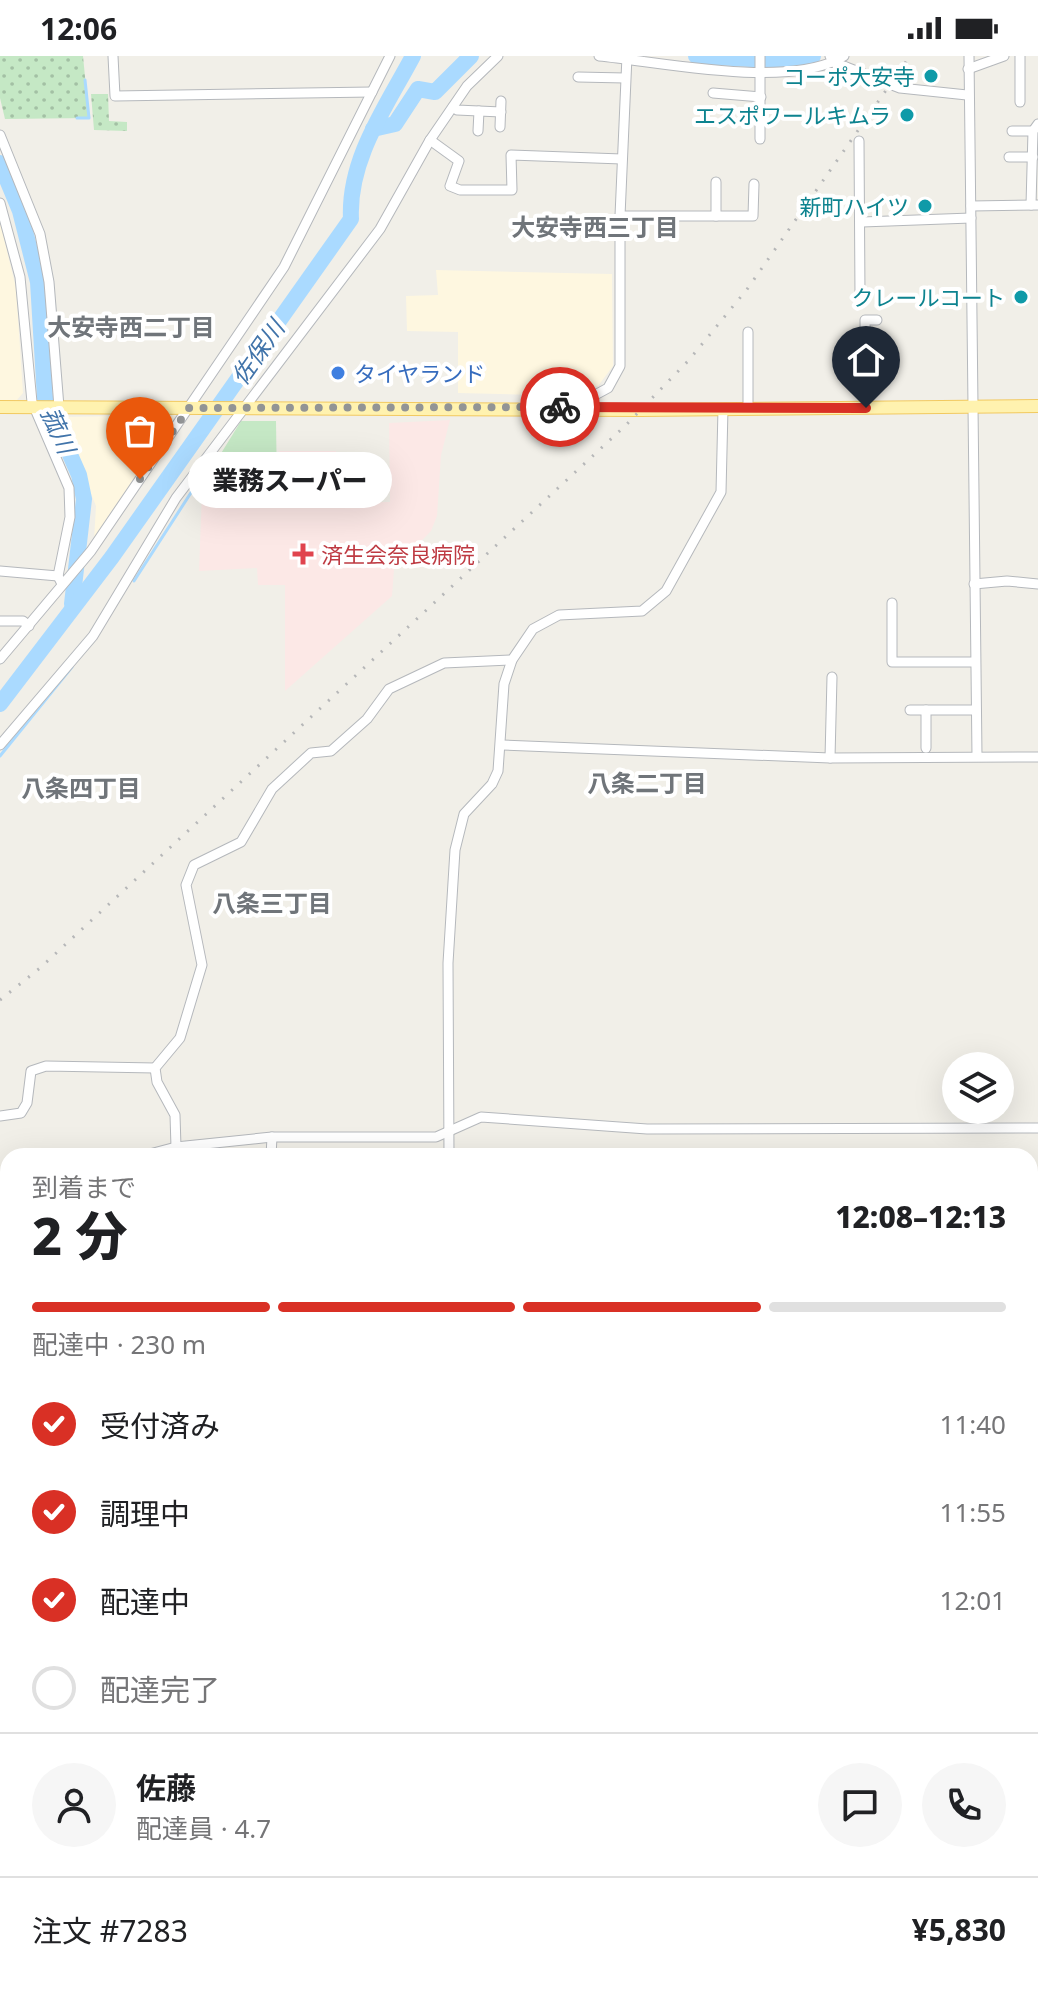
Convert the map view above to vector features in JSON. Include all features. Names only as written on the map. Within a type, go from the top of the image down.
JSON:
[{"type":"main road","points":[[0,407],[748,409],[1038,406]]},
{"type":"street","points":[[113,56],[115,96],[372,92]]},
{"type":"street","points":[[0,659],[29,626],[60,580],[91,551],[192,408],[284,267],[390,56]]},
{"type":"street","points":[[0,745],[93,636],[176,498],[380,229],[430,140],[479,71],[498,56]]},
{"type":"street","points":[[599,56],[760,71],[810,70],[844,56]]},
{"type":"street","points":[[760,56],[760,139]]},
{"type":"street","points":[[969,56],[967,95],[977,756]]},
{"type":"street","points":[[968,69],[1004,56]]},
{"type":"street","points":[[1020,56],[1020,102]]},
{"type":"street","points":[[573,407],[608,388],[620,366],[620,216],[626,58]]},
{"type":"street","points":[[832,59],[900,88],[967,95]]},
{"type":"street","points":[[578,77],[625,78]]},
{"type":"street","points":[[713,93],[761,97]]},
{"type":"street","points":[[453,107],[479,111],[501,106],[500,127]]},
{"type":"street","points":[[478,131],[479,111]]},
{"type":"street","points":[[971,206],[1035,205],[1035,128],[1012,131]]},
{"type":"street","points":[[0,135],[40,234],[49,282],[58,407]]},
{"type":"street","points":[[430,140],[459,161],[450,186],[460,190],[512,190],[511,155],[622,159]]},
{"type":"street","points":[[859,141],[862,222],[860,296]]},
{"type":"street","points":[[1009,157],[1033,157]]},
{"type":"street","points":[[716,182],[716,216]]},
{"type":"street","points":[[620,216],[753,216],[754,184]]},
{"type":"street","points":[[0,203],[20,277],[38,407],[69,488],[70,517],[60,580]]},
{"type":"street","points":[[862,222],[971,218]]},
{"type":"street","points":[[866,408],[865,320],[877,320]]},
{"type":"street","points":[[748,332],[748,409]]},
{"type":"street","points":[[449,1148],[448,959],[455,850],[464,814],[492,784],[502,745],[504,684],[512,660],[533,629],[550,618],[634,613],[658,601],[721,492],[723,409]]},
{"type":"street","points":[[0,571],[60,580]]},
{"type":"street","points":[[974,584],[1007,581],[1038,584]]},
{"type":"street","points":[[892,603],[892,662],[975,662]]},
{"type":"street","points":[[0,621],[23,621],[29,626]]},
{"type":"street","points":[[176,1147],[175,1115],[157,1082],[155,1068],[180,1038],[202,965],[186,885],[194,865],[241,842],[272,789],[311,753],[331,751],[367,719],[389,689],[444,663],[512,660]]},
{"type":"street","points":[[830,758],[832,677]]},
{"type":"street","points":[[910,710],[976,710]]},
{"type":"street","points":[[926,710],[926,748]]},
{"type":"street","points":[[502,745],[830,758],[1038,757]]},
{"type":"street","points":[[0,1116],[21,1113],[27,1103],[31,1071],[46,1066],[155,1068]]},
{"type":"street","points":[[172,1148],[272,1137],[436,1137],[481,1117],[647,1129],[1038,1128]]},
{"type":"street","points":[[271,1148],[272,1137]]},
{"type":"shaded area","points":[[0,222],[16,288],[23,393],[17,400],[0,400]]},
{"type":"shaded area","points":[[436,270],[612,274],[613,366],[598,386],[541,395],[458,393],[458,332],[407,331],[406,296],[438,295]]},
{"type":"shaded area","points":[[175,415],[165,439],[94,540],[96,506],[59,417]]},
{"type":"shaded area","name":"済生会奈良病院","points":[[450,420],[441,455],[437,516],[431,531],[394,569],[392,596],[285,691],[285,585],[258,585],[257,568],[199,571],[202,492],[280,492],[279,451],[336,451],[335,503],[390,502],[389,423]]},
{"type":"green space","points":[[0,56],[83,56],[89,118],[5,119],[0,98]]},
{"type":"green space","points":[[91,94],[108,94],[109,121],[127,122],[127,131],[94,130]]},
{"type":"green space","points":[[241,421],[276,421],[277,489],[199,489]]},
{"type":"waterway","name":"佐保川","points":[[0,704],[112,557],[351,219],[352,197],[362,155],[413,56]]},
{"type":"waterway","points":[[373,129],[395,124],[418,89],[435,92],[471,56]]},
{"type":"waterway","points":[[696,56],[768,60],[813,56]]},
{"type":"waterway","points":[[77,118],[89,118],[85,80]]},
{"type":"waterway","name":"菰川","points":[[0,163],[20,211],[38,282],[45,398],[79,475],[84,499],[72,604]]},
{"type":"waterway","points":[[134,581],[194,488]]},
{"type":"waterway","points":[[0,756],[72,667]]},
{"type":"railway","points":[[0,1000],[40,968],[625,426],[689,360],[748,288],[910,56]]},
{"type":"way so far","points":[[140,479],[189,408],[560,407]]},
{"type":"place","name":"コーポ大安寺","points":[[931,76]]},
{"type":"place","name":"エスポワールキムラ","points":[[907,115]]},
{"type":"place","name":"新町ハイツ","points":[[925,206]]},
{"type":"place","name":"クレールコート","points":[[1021,297]]},
{"type":"place","name":"タイヤランド","points":[[338,373]]},
{"type":"place","name":"業務スーパー","points":[[140,479]]},
{"type":"place","name":"済生会奈良病院","points":[[303,554]]},
{"type":"district","name":"大安寺西三丁目","points":[[595,226]]},
{"type":"district","name":"大安寺西二丁目","points":[[131,326]]},
{"type":"district","name":"八条二丁目","points":[[647,782]]},
{"type":"district","name":"八条四丁目","points":[[81,787]]},
{"type":"district","name":"八条三丁目","points":[[272,902]]},
{"type":"route","points":[[560,407],[641,410],[866,408]]}]
